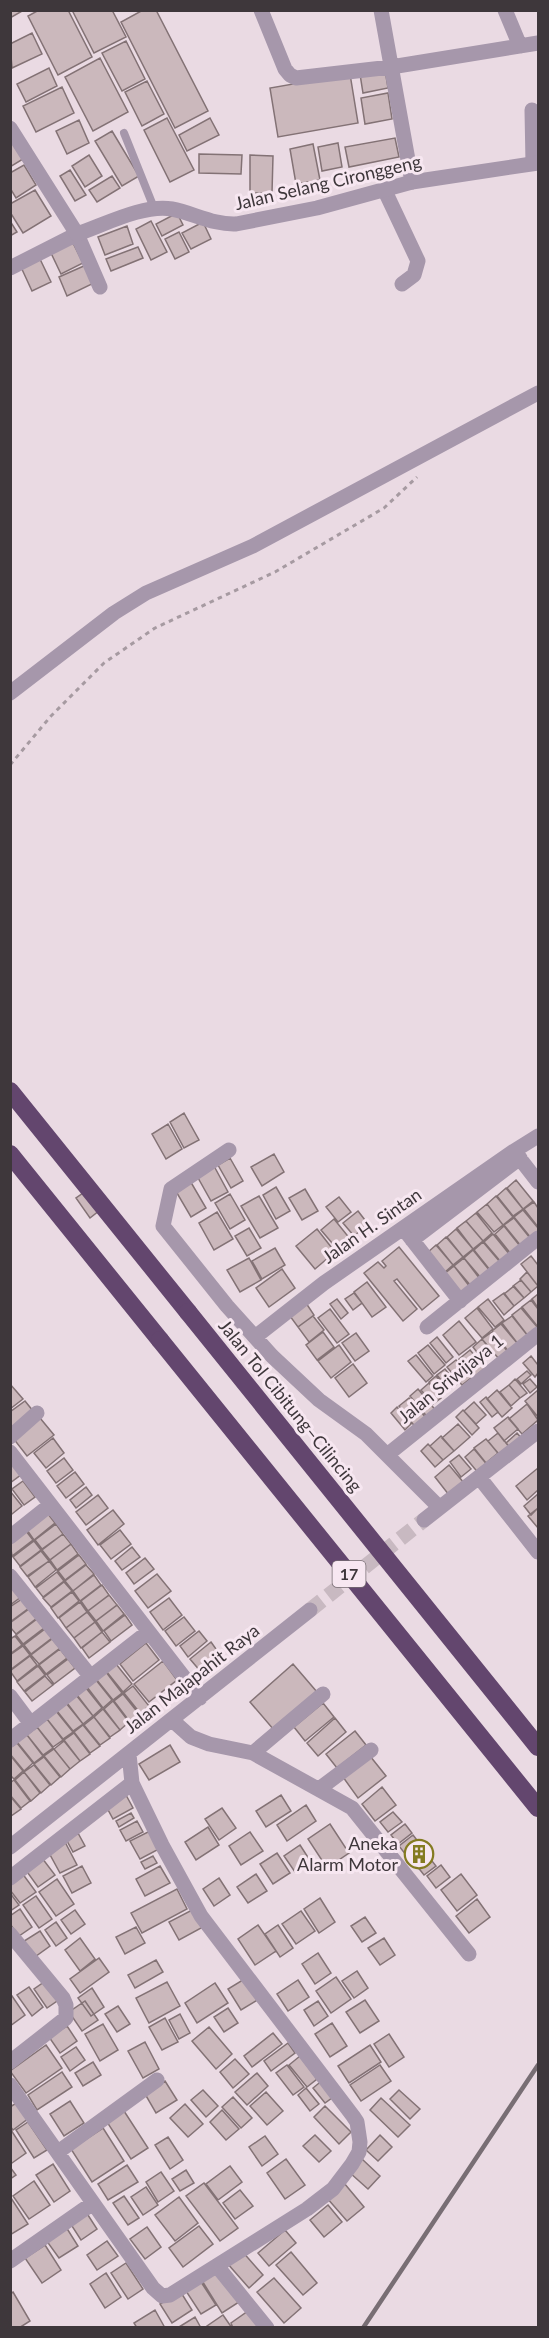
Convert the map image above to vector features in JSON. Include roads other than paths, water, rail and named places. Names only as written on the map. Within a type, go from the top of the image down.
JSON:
[{"type":"highway","name":"Jalan Tol Cibitung–Cilincing","points":[[10,1091],[538,1747]]},
{"type":"highway","name":"17","points":[[10,1154],[538,1808]]},
{"type":"street","points":[[261,10],[285,69],[296,78],[391,67],[538,43]]},
{"type":"street","points":[[381,10],[412,182]]},
{"type":"street","points":[[505,10],[520,46]]},
{"type":"street","points":[[532,110],[536,163]]},
{"type":"street","points":[[10,128],[76,234],[100,287]]},
{"type":"street","name":"Jalan Selang Cironggeng","points":[[10,268],[76,234],[154,208],[171,209],[223,224],[236,224],[317,208],[412,182],[536,163]]},
{"type":"street","points":[[384,189],[418,261],[414,275],[402,284]]},
{"type":"street","points":[[10,693],[114,613],[146,593],[253,546],[538,393]]},
{"type":"street","name":"Jalan H. Sintan","points":[[255,1337],[324,1283],[408,1235],[538,1136]]},
{"type":"street","points":[[229,1150],[171,1189],[163,1226],[227,1306],[272,1356],[319,1400],[366,1434],[439,1508]]},
{"type":"street","points":[[517,1154],[538,1182]]},
{"type":"street","points":[[408,1235],[460,1301]]},
{"type":"street","points":[[427,1327],[538,1238]]},
{"type":"street","name":"Jalan Sriwijaya 1","points":[[387,1455],[538,1334]]},
{"type":"street","points":[[10,1437],[37,1413]]},
{"type":"street","points":[[423,1520],[538,1431]]},
{"type":"street","points":[[10,1452],[200,1698]]},
{"type":"street","points":[[479,1478],[538,1552]]},
{"type":"street","points":[[10,1537],[50,1505]]},
{"type":"street","points":[[10,1576],[91,1677]]},
{"type":"street","name":"Jalan Majapahit Raya","points":[[93,2203],[159,2295],[170,2295],[307,2209],[333,2189],[359,2152],[357,2122],[201,1916],[162,1845],[132,1783],[129,1754],[310,1610]]},
{"type":"street","points":[[10,1740],[148,1632]]},
{"type":"street","points":[[253,1753],[323,1694]]},
{"type":"street","points":[[10,1696],[31,1724]]},
{"type":"street","points":[[172,1720],[191,1737],[209,1744],[253,1753],[352,1808],[469,1954]]},
{"type":"street","points":[[320,1789],[371,1750]]},
{"type":"street","points":[[10,1846],[129,1754]]},
{"type":"street","points":[[10,1878],[132,1783]]},
{"type":"street","points":[[10,1934],[63,1998],[66,2005],[66,2018],[10,2062]]},
{"type":"street","points":[[58,2152],[158,2080]]},
{"type":"street","points":[[10,2085],[93,2203],[10,2261]]},
{"type":"street","points":[[217,2266],[267,2328]]},
{"type":"lane","points":[[124,133],[154,208]]},
{"type":"tunnel","points":[[310,1610],[424,1520]]},
{"type":"railway","points":[[363,2328],[538,2065]]},
{"type":"place","name":"Aneka Alarm Motor","points":[[419,1854]]}]
